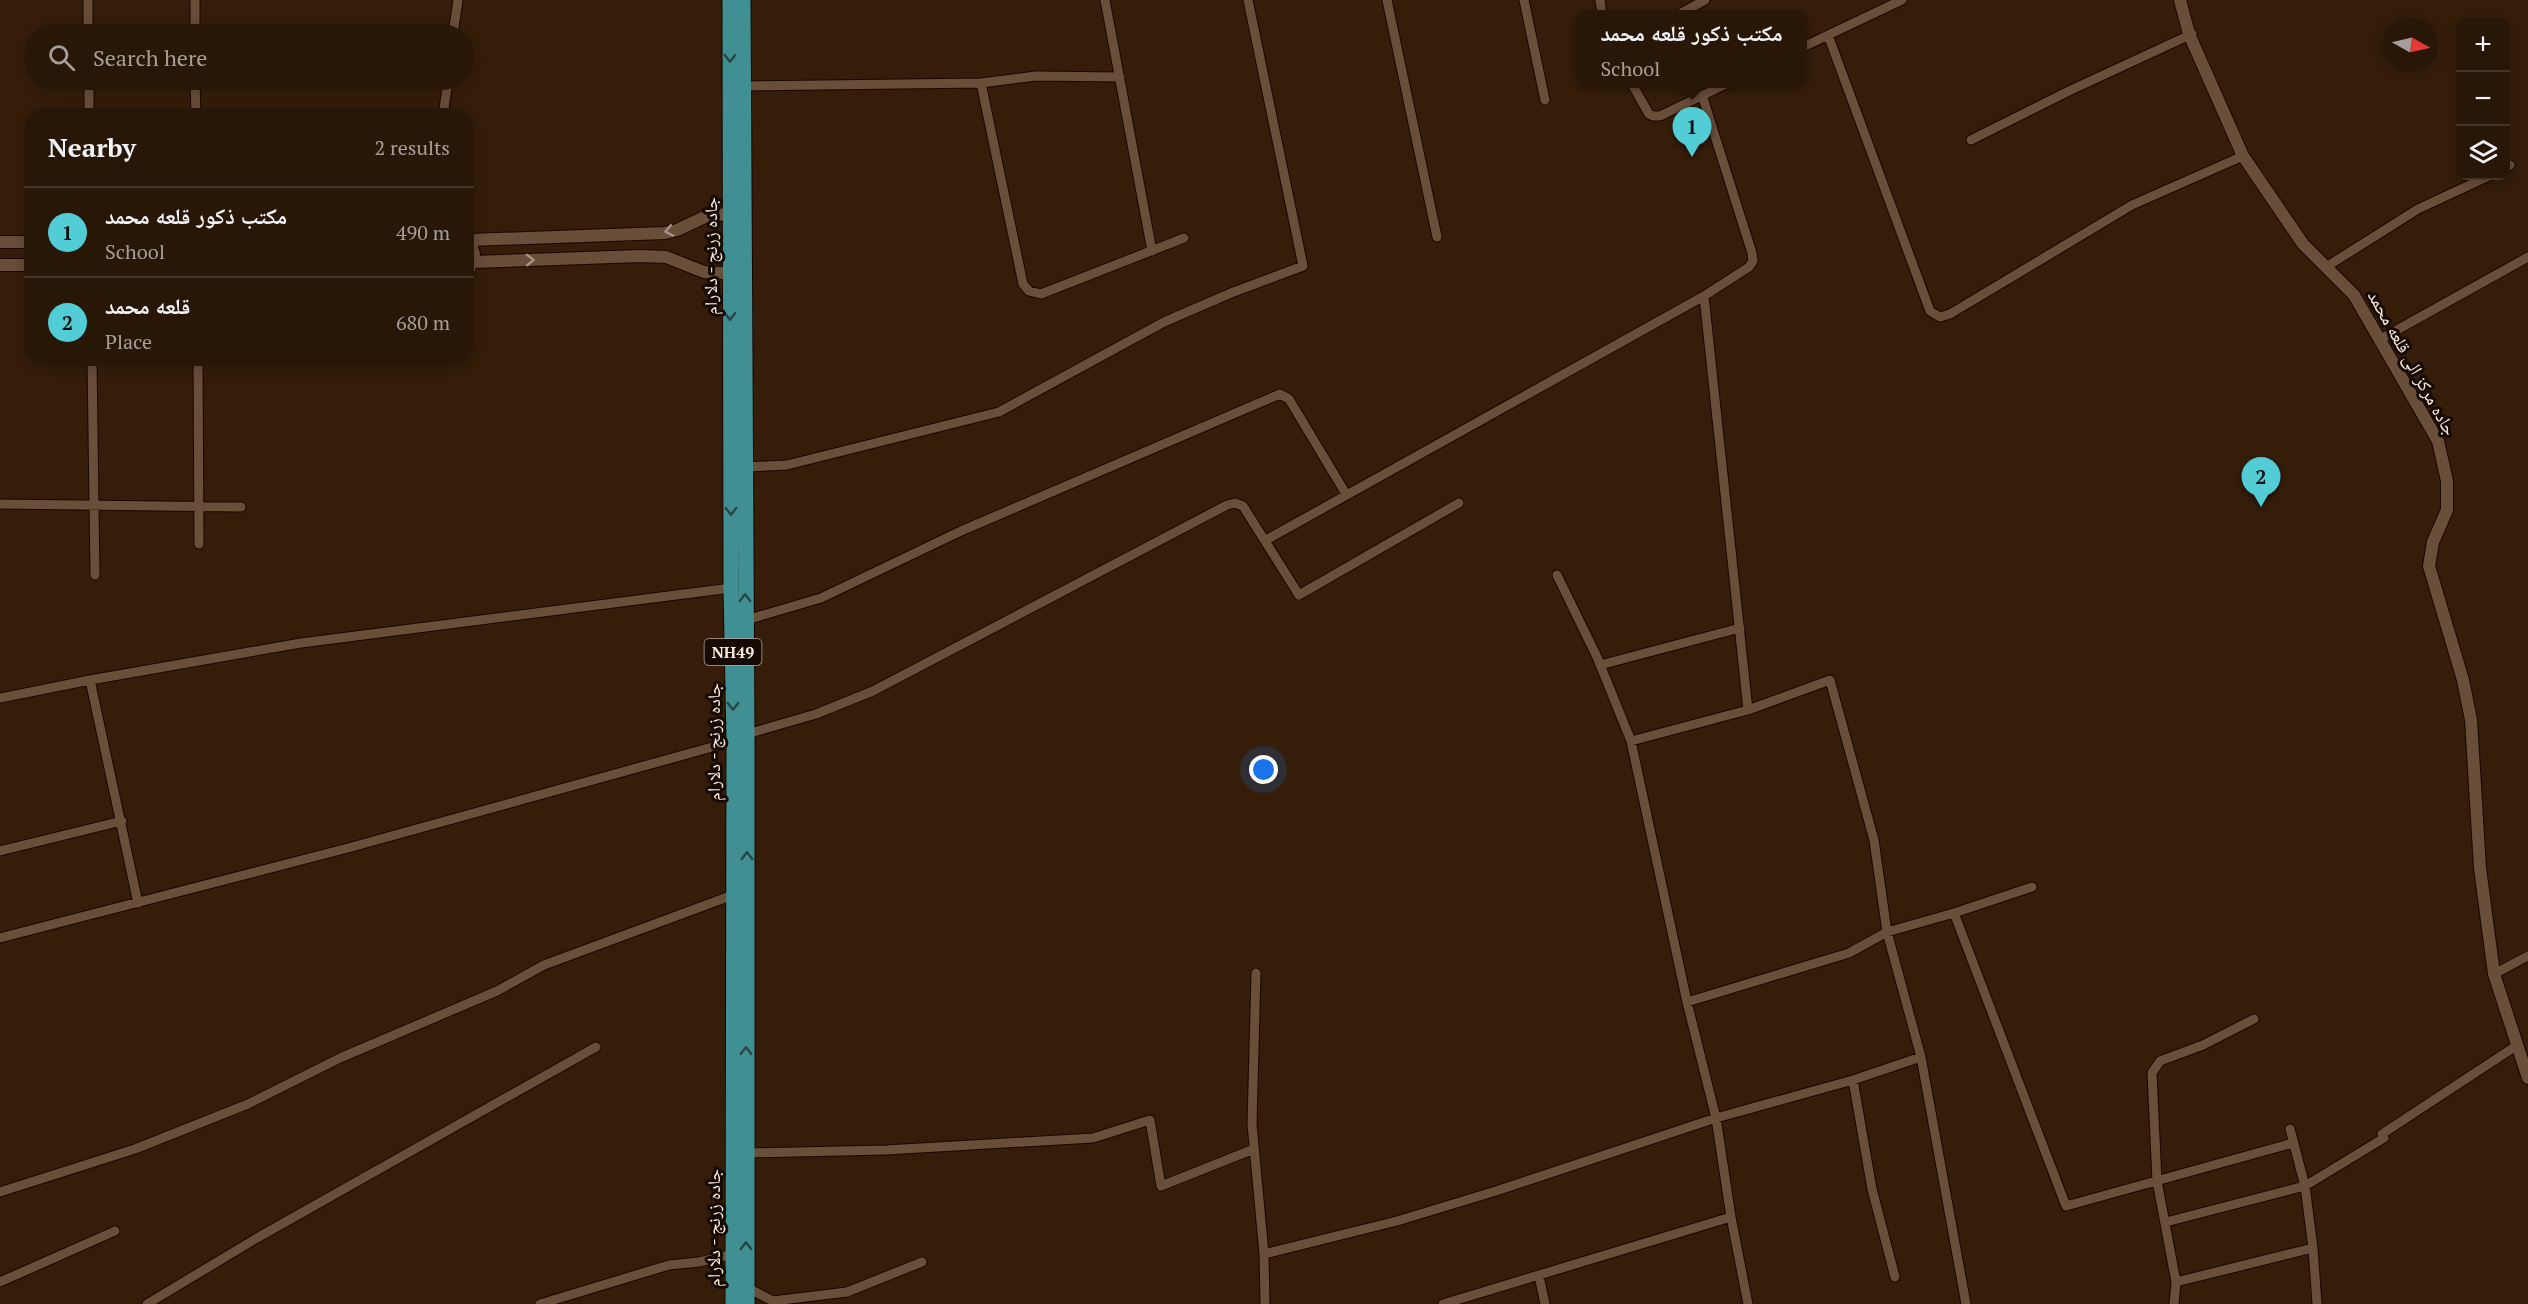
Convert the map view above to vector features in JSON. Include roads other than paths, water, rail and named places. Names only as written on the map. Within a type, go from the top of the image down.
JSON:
[{"type":"highway","name":"جاده زرنج - دلارام","points":[[730,0],[738,213]]},
{"type":"highway","name":"جاده زرنج - دلارام","points":[[739,621],[731,588],[743,0]]},
{"type":"highway","name":"جاده زرنج - دلارام","points":[[733,1304],[740,1286],[746,1153],[739,621],[746,467],[737,274]]},
{"type":"highway","name":"جاده زرنج - دلارام","points":[[741,737],[733,895],[734,1254],[740,1286],[747,1304]]},
{"type":"street","points":[[88,0],[88,24]]},
{"type":"street","points":[[195,0],[195,24]]},
{"type":"street","points":[[454,24],[458,0]]},
{"type":"street","points":[[1105,0],[1152,251]]},
{"type":"street","points":[[746,467],[787,465],[999,412],[1164,322],[1231,293],[1303,266],[1248,0]]},
{"type":"street","points":[[1387,0],[1437,237]]},
{"type":"street","points":[[1524,0],[1545,100]]},
{"type":"street","points":[[1687,10],[1705,0]]},
{"type":"street","points":[[1807,45],[1902,0]]},
{"type":"street","name":"جاده مرکز الی قلعه محمد","points":[[2180,0],[2189,34],[2192,34],[2243,156],[2303,243],[2354,295],[2438,441],[2447,481],[2447,510],[2433,542],[2429,566],[2463,680],[2471,720],[2480,868],[2494,974],[2528,1078]]},
{"type":"street","points":[[1971,140],[2071,90],[2192,34]]},
{"type":"street","points":[[1828,35],[1930,311],[1941,317],[1950,314],[2132,205],[2243,156]]},
{"type":"street","points":[[743,86],[981,83],[1036,76],[1120,77]]},
{"type":"street","points":[[981,83],[1023,284],[1029,291],[1041,294],[1184,238]]},
{"type":"street","points":[[1634,88],[1649,114],[1653,116],[1660,116],[1717,88]]},
{"type":"street","points":[[89,90],[89,108]]},
{"type":"street","points":[[195,90],[196,108]]},
{"type":"street","points":[[444,108],[447,90]]},
{"type":"street","points":[[1266,540],[1704,296],[1749,267],[1753,261],[1702,95]]},
{"type":"street","points":[[2326,267],[2418,209],[2480,180]]},
{"type":"street","points":[[474,235],[665,233],[677,231],[707,216],[738,213]]},
{"type":"street","points":[[0,242],[24,242]]},
{"type":"street","points":[[474,262],[640,255],[666,257],[704,272],[737,274]]},
{"type":"street","points":[[2379,340],[2528,257]]},
{"type":"street","points":[[0,265],[24,265]]},
{"type":"street","points":[[1704,296],[1748,710]]},
{"type":"street","points":[[92,366],[95,575]]},
{"type":"street","points":[[198,366],[199,544]]},
{"type":"street","points":[[739,621],[821,598],[961,531],[1280,394],[1289,399],[1346,494]]},
{"type":"street","points":[[0,938],[348,848],[816,714],[873,691],[1227,505],[1235,503],[1243,506],[1299,595],[1459,503]]},
{"type":"street","points":[[0,504],[240,507]]},
{"type":"street","points":[[1557,575],[1600,665],[1631,741],[1687,1002],[1716,1118],[1731,1217],[1748,1304]]},
{"type":"street","points":[[0,698],[301,643],[731,588]]},
{"type":"street","points":[[1600,665],[1740,628]]},
{"type":"street","points":[[90,680],[138,903]]},
{"type":"street","points":[[1631,741],[1748,710],[1830,680],[1874,840],[1887,932],[1921,1057],[1966,1304]]},
{"type":"street","points":[[0,852],[122,821]]},
{"type":"street","points":[[1687,1002],[1849,952],[1887,932],[2032,887]]},
{"type":"street","points":[[0,1192],[135,1149],[248,1104],[339,1058],[497,991],[544,965],[733,895]]},
{"type":"street","points":[[1954,913],[2066,1206],[2293,1143]]},
{"type":"street","points":[[2494,974],[2528,956]]},
{"type":"street","points":[[1256,973],[1252,1124],[1264,1254],[1266,1304]]},
{"type":"street","points":[[2174,1304],[2176,1282],[2157,1181],[2152,1073],[2160,1061],[2203,1045],[2254,1019]]},
{"type":"street","points":[[2166,1222],[2305,1186],[2384,1138],[2382,1134],[2516,1046],[2518,1050]]},
{"type":"street","points":[[147,1304],[256,1238],[596,1047]]},
{"type":"street","points":[[1264,1254],[1397,1221],[1496,1191],[1716,1118],[1853,1080],[1921,1057]]},
{"type":"street","points":[[1853,1080],[1872,1189],[1895,1277]]},
{"type":"street","points":[[746,1153],[886,1150],[1093,1138],[1150,1120],[1161,1186],[1254,1149]]},
{"type":"street","points":[[2290,1129],[2305,1186],[2317,1304]]},
{"type":"street","points":[[1443,1304],[1731,1217]]},
{"type":"street","points":[[0,1282],[116,1231]]},
{"type":"street","points":[[2176,1282],[2313,1248]]},
{"type":"street","points":[[540,1304],[669,1265],[699,1262],[734,1254]]},
{"type":"street","points":[[740,1286],[773,1301],[847,1292],[922,1262]]},
{"type":"street","points":[[1539,1276],[1545,1304]]},
{"type":"place","name":"مکتب ذکور قلعه محمد","points":[[1692,157]]},
{"type":"place","name":"قلعه محمد","points":[[2261,507]]}]
